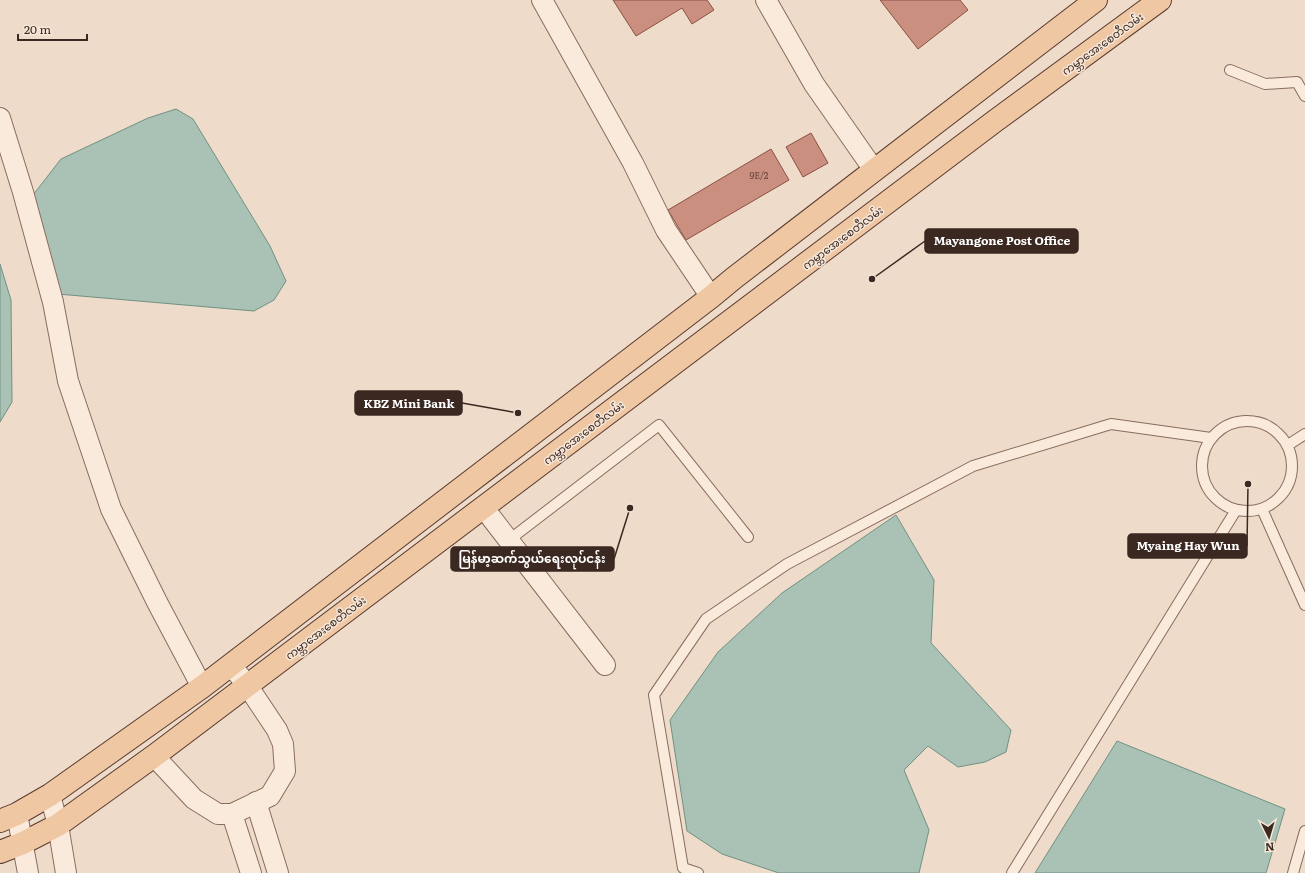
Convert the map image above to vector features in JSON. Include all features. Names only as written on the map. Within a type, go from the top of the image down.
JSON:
[{"type":"main road","points":[[9,818],[50,795],[202,688],[1096,0]]},
{"type":"main road","name":"ကမ္ဘာအေးစေတီလမ်း","points":[[0,852],[23,843],[58,825],[154,756],[996,121],[1160,0]]},
{"type":"main road","points":[[971,96],[996,121]]},
{"type":"main road","points":[[734,278],[754,303]]},
{"type":"main road","points":[[451,496],[475,513]]},
{"type":"street","points":[[542,0],[629,156],[666,230],[711,297]]},
{"type":"street","points":[[766,0],[814,84],[874,170]]},
{"type":"street","points":[[0,118],[53,302],[68,381],[111,509],[202,688]]},
{"type":"street","points":[[475,513],[509,540],[605,665]]},
{"type":"street","points":[[154,756],[194,799],[218,814],[232,814],[270,796],[285,771],[283,744],[277,730],[247,685],[231,665]]},
{"type":"street","points":[[50,795],[58,825],[66,873]]},
{"type":"street","points":[[256,802],[278,873]]},
{"type":"street","points":[[232,814],[251,873]]},
{"type":"street","points":[[9,818],[23,843],[28,873]]},
{"type":"lane","points":[[1230,70],[1265,84],[1301,82],[1305,96]]},
{"type":"lane","points":[[1245,421],[1258,422],[1270,427],[1280,435],[1288,445],[1292,458],[1290,483],[1283,494],[1274,503],[1262,509],[1249,512],[1236,510],[1224,506],[1214,498],[1206,487],[1202,475],[1202,462],[1205,450],[1211,438],[1221,429],[1232,423],[1245,421]]},
{"type":"lane","points":[[698,873],[683,868],[654,695],[706,618],[787,564],[973,466],[1111,424],[1211,438]]},
{"type":"lane","points":[[509,540],[659,425],[748,537]]},
{"type":"lane","points":[[1288,445],[1305,434]]},
{"type":"lane","points":[[1262,509],[1305,605]]},
{"type":"lane","points":[[1012,873],[1236,510]]},
{"type":"lane","points":[[1293,873],[1305,832]]},
{"type":"shaded area","points":[[176,109],[193,119],[270,246],[286,281],[274,300],[254,311],[46,293],[26,204],[61,159],[148,118]]},
{"type":"shaded area","points":[[0,264],[11,300],[12,402],[0,422]]},
{"type":"shaded area","points":[[896,515],[934,580],[931,643],[1011,730],[1006,752],[985,762],[958,767],[928,746],[904,770],[929,830],[919,873],[779,873],[722,854],[687,831],[670,720],[718,652],[782,593]]},
{"type":"shaded area","points":[[1117,741],[1285,809],[1266,873],[1035,873]]},
{"type":"building","points":[[613,0],[707,0],[714,10],[692,24],[682,8],[636,36]]},
{"type":"building","points":[[880,0],[960,0],[968,10],[918,49]]},
{"type":"building","points":[[811,133],[828,163],[803,177],[786,147]]},
{"type":"building","points":[[771,149],[789,180],[686,240],[668,210]]},
{"type":"place","name":"Mayangone Post Office","points":[[872,279]]},
{"type":"place","name":"KBZ Mini Bank","points":[[518,413]]},
{"type":"place","name":"Myaing Hay Wun","points":[[1248,484]]},
{"type":"place","name":"မြန်မာ့ဆက်သွယ်ရေးလုပ်ငန်း","points":[[630,508]]}]
